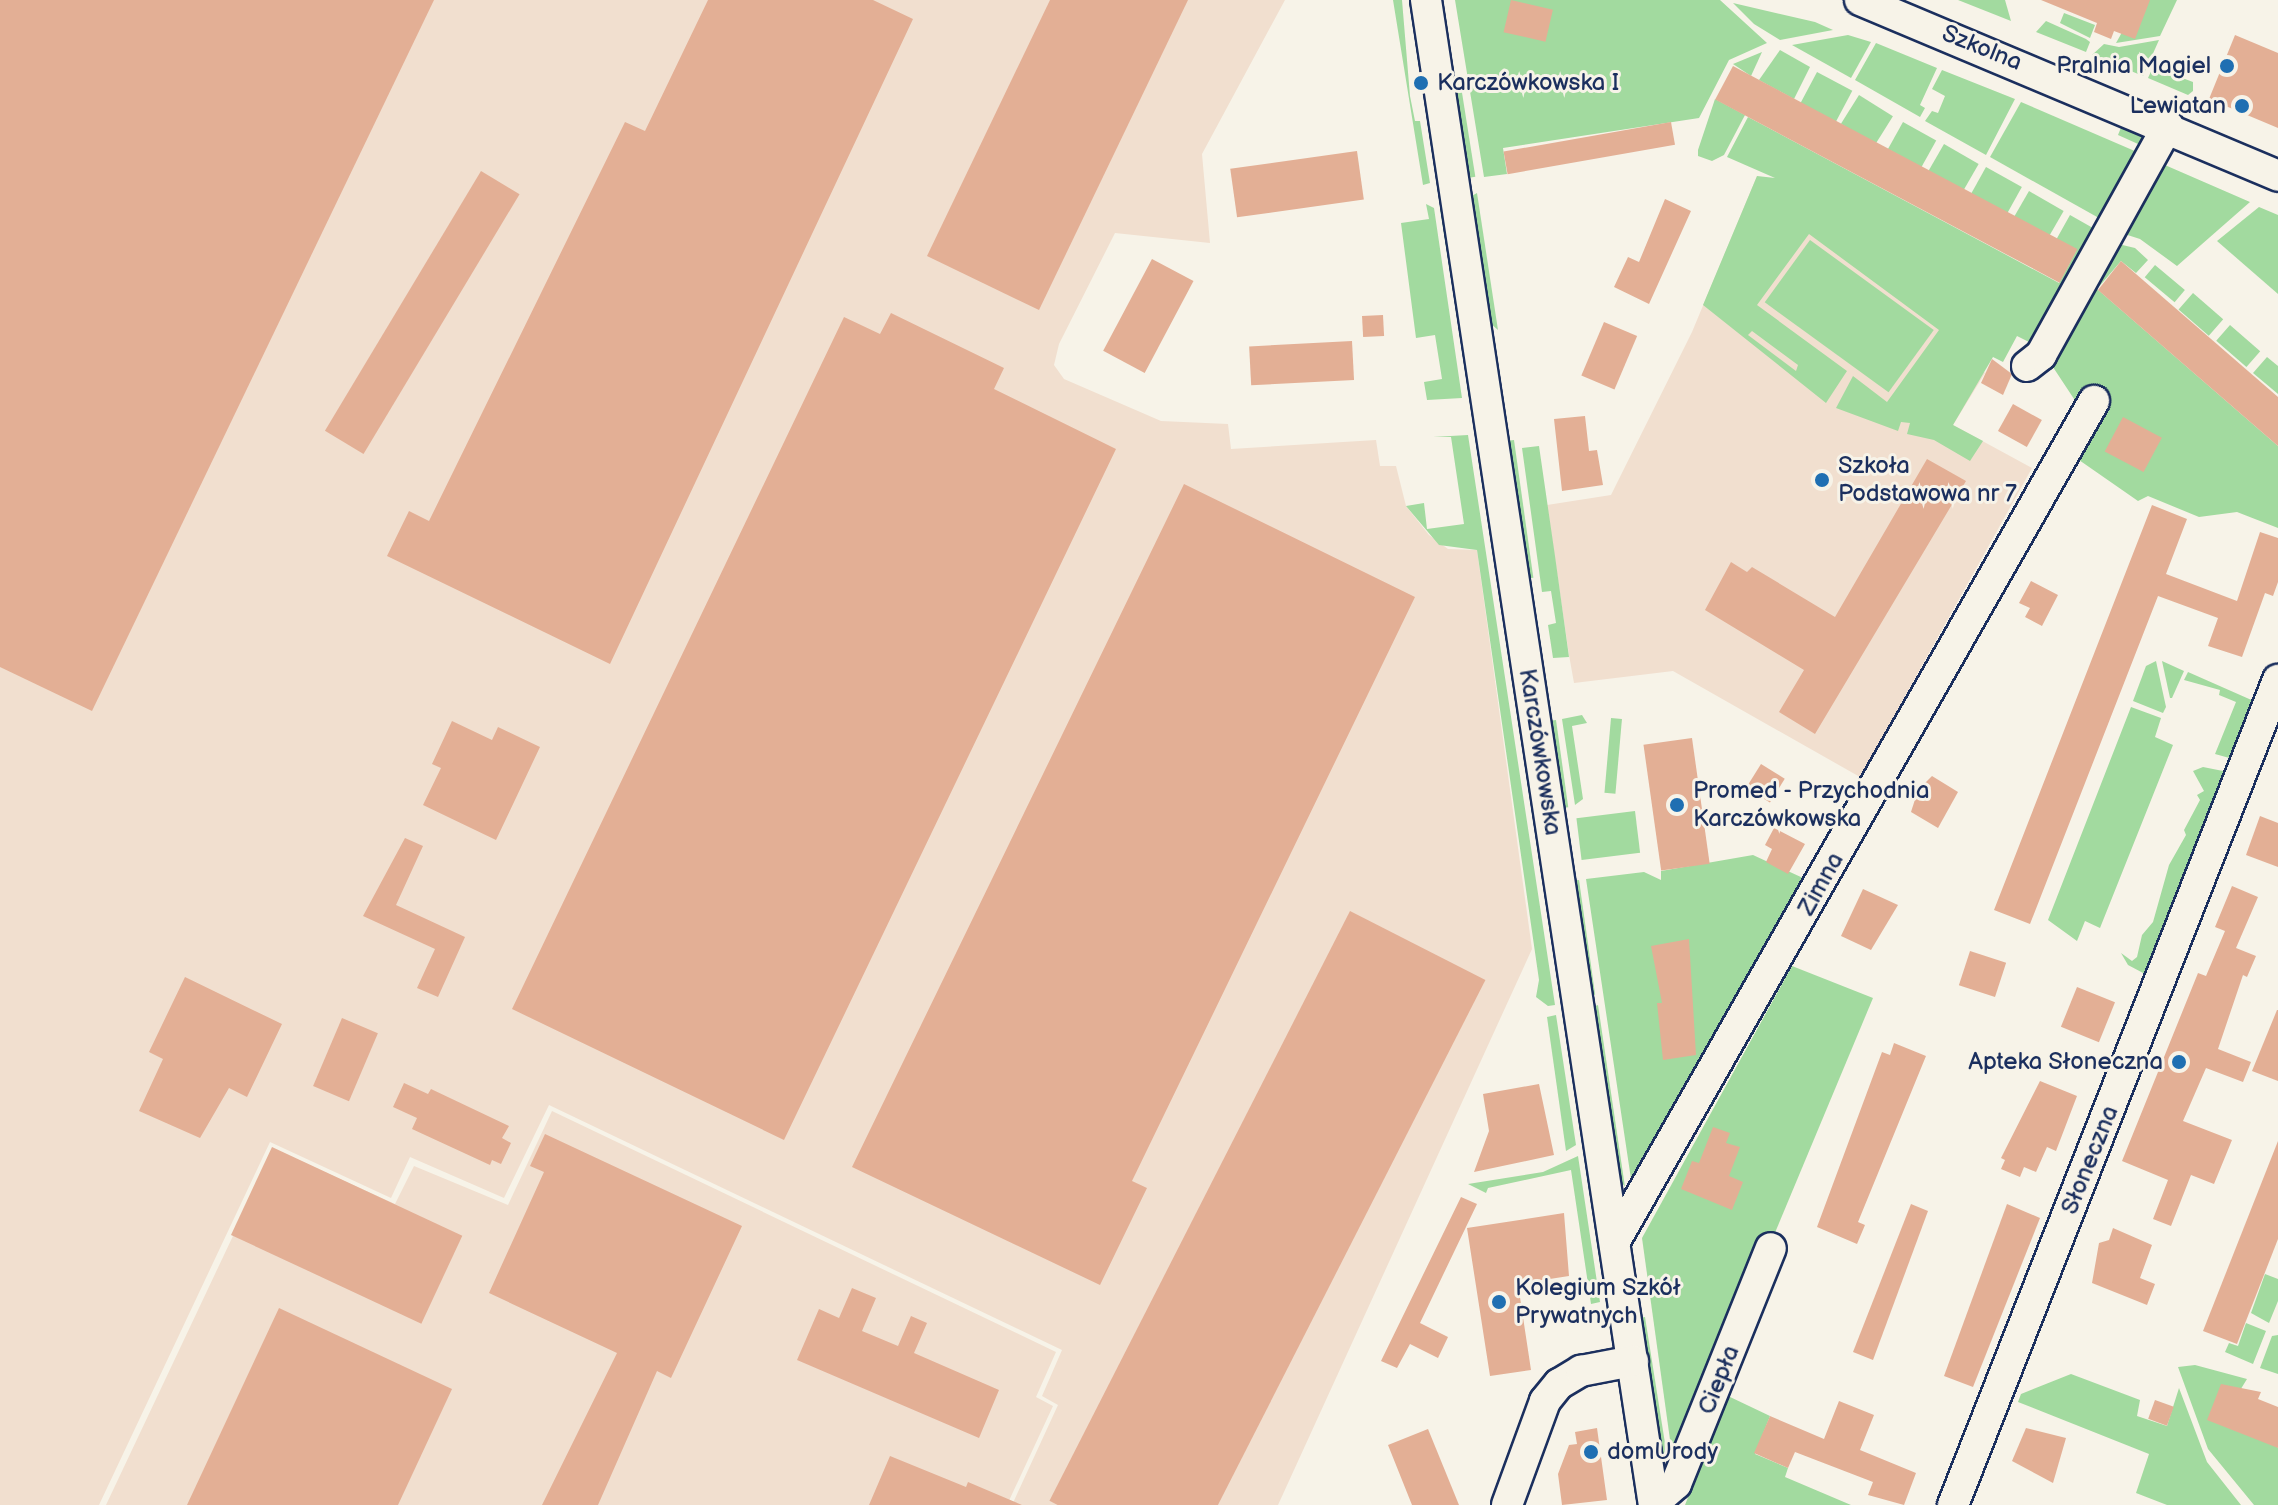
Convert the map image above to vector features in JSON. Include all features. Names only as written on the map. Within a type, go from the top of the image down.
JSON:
[{"type":"street","name":"Karczówkowska","points":[[1426,0],[1654,1504]]},
{"type":"street","name":"Szkolna","points":[[1860,0],[2168,126],[2278,176]]},
{"type":"street","points":[[2027,366],[2041,355],[2168,126]]},
{"type":"street","name":"Zimna","points":[[1616,1239],[2094,401]]},
{"type":"street","name":"Słoneczna","points":[[1953,1505],[2278,680]]},
{"type":"street","name":"Ciepła","points":[[1654,1504],[1676,1484],[1771,1248]]},
{"type":"street","points":[[1507,1505],[1545,1401],[1559,1384],[1581,1371],[1633,1361]]},
{"type":"shaded area","points":[[0,0],[1285,0],[1202,154],[1210,243],[1115,233],[1059,344],[1054,365],[1064,379],[1161,421],[1228,424],[1231,449],[1376,440],[1380,466],[1396,466],[1406,506],[1429,535],[1448,549],[1477,550],[1532,949],[1278,1505],[1012,1505],[1058,1405],[1042,1396],[1062,1350],[549,1105],[504,1198],[410,1157],[391,1198],[270,1142],[99,1505],[0,1505]]},
{"type":"shaded area","name":"Szkoła Podstawowa nr 7","points":[[1757,176],[1920,283],[1985,373],[1953,425],[2032,468],[1860,777],[1673,671],[1574,683],[1569,655],[1547,505],[1611,495],[1692,332]]},
{"type":"shaded area","points":[[552,1111],[1056,1352],[1036,1397],[1053,1406],[1007,1505],[106,1505],[274,1149],[395,1204],[414,1166],[508,1205]]},
{"type":"green space","points":[[1393,0],[1402,0],[1410,96],[1415,121],[1420,121],[1430,183],[1423,185]]},
{"type":"green space","points":[[1455,0],[1720,0],[1767,43],[1729,60],[1699,118],[1503,148],[1507,174],[1484,177]]},
{"type":"green space","points":[[1958,0],[2005,0],[2011,21]]},
{"type":"green space","points":[[2140,0],[2177,0],[2160,36],[2116,43]]},
{"type":"green space","points":[[1733,3],[1815,22],[1833,30],[1780,40],[1754,24]]},
{"type":"green space","points":[[2064,13],[2095,25],[2090,38],[2060,23]]},
{"type":"green space","points":[[2046,21],[2090,42],[2086,52],[2036,32]]},
{"type":"green space","points":[[1848,35],[1871,42],[1851,78],[1792,45]]},
{"type":"green space","points":[[2159,40],[2143,76],[2092,55],[2104,44],[2119,47]]},
{"type":"green space","points":[[1876,43],[1937,68],[1920,105],[1925,108],[1920,117],[1855,80]]},
{"type":"green space","points":[[1780,50],[1810,67],[1794,99],[1759,80]]},
{"type":"green space","points":[[1762,52],[1751,76],[1733,64]]},
{"type":"green space","points":[[2153,67],[2193,82],[2193,91],[2188,95],[2148,78]]},
{"type":"green space","points":[[1942,70],[2015,99],[1986,155],[1925,121],[1932,111],[1938,113],[1945,96],[1932,89]]},
{"type":"green space","points":[[1817,72],[1852,91],[1836,122],[1801,103]]},
{"type":"green space","points":[[1460,80],[1475,177],[1466,178],[1451,81]]},
{"type":"green space","points":[[1859,95],[1893,116],[1875,145],[1841,124]]},
{"type":"green space","points":[[1715,99],[1745,115],[1724,155],[1712,161],[1698,156],[1698,150]]},
{"type":"green space","points":[[2021,102],[2144,155],[2106,222],[1990,157]]},
{"type":"green space","points":[[1748,117],[2059,283],[2076,251],[2056,240],[2070,215],[2100,232],[2035,345],[2017,336],[2003,362],[1993,357],[1953,425],[1983,441],[1970,461],[1934,440],[1907,434],[1910,423],[1901,422],[1898,431],[1836,408],[1853,376],[1887,402],[1939,330],[1809,234],[1757,305],[1847,371],[1826,403],[1703,305],[1757,176],[1775,178],[1727,157]],"holes":[[[1752,331],[1798,365],[1796,371],[1748,335]]]},
{"type":"green space","points":[[1903,122],[1936,140],[1921,168],[1888,149]]},
{"type":"green space","points":[[2122,125],[2147,132],[2147,148],[2118,135]]},
{"type":"green space","points":[[1944,144],[1979,164],[1963,192],[1928,172]]},
{"type":"green space","points":[[2158,162],[2250,202],[2177,266],[2140,239],[2115,231]]},
{"type":"green space","points":[[1986,167],[2022,187],[2007,214],[1971,194]]},
{"type":"green space","points":[[2029,191],[2064,211],[2049,237],[2014,217]]},
{"type":"green space","points":[[1477,193],[1498,330],[1490,323],[1468,198]]},
{"type":"green space","points":[[1426,204],[1434,208],[1462,398],[1427,400],[1424,382],[1442,379],[1435,335],[1416,338],[1401,223],[1429,219]]},
{"type":"green space","points":[[2259,207],[2278,215],[2278,294],[2217,241]]},
{"type":"green space","points":[[1440,209],[1444,211],[1470,398]]},
{"type":"green space","points":[[1810,240],[1934,330],[1889,392],[1765,302]]},
{"type":"green space","points":[[2110,242],[2135,248],[2148,260],[2136,273],[2121,261],[2097,289],[2278,446],[2278,528],[2237,512],[2199,517],[2148,496],[2138,501],[2079,460],[2078,405],[2045,355]]},
{"type":"green space","points":[[2155,265],[2185,290],[2175,302],[2145,277]]},
{"type":"green space","points":[[2193,293],[2223,319],[2209,336],[2179,310]]},
{"type":"green space","points":[[2230,325],[2260,351],[2246,367],[2216,341]]},
{"type":"green space","points":[[2267,357],[2278,366],[2278,394],[2253,373]]},
{"type":"green space","points":[[1468,435],[1555,1005],[1548,1006],[1536,997],[1539,980],[1477,550],[1439,545],[1406,506],[1424,503],[1427,529],[1464,524],[1451,437],[1433,437]]},
{"type":"green space","points":[[1514,440],[1533,578],[1525,579],[1506,441]]},
{"type":"green space","points":[[1481,444],[1565,999],[1562,1004],[1478,445]]},
{"type":"green space","points":[[1539,446],[1569,657],[1553,658],[1548,625],[1556,623],[1551,591],[1542,592],[1522,448]]},
{"type":"green space","points":[[2156,661],[2166,707],[2163,713],[2133,701],[2146,666]]},
{"type":"green space","points":[[2162,661],[2184,671],[2172,698],[2170,698]]},
{"type":"green space","points":[[2188,672],[2256,702],[2233,759],[2215,754],[2236,702],[2219,695],[2220,690],[2184,680]]},
{"type":"green space","points":[[2131,707],[2161,718],[2155,737],[2173,745],[2100,928],[2085,921],[2077,941],[2048,920]]},
{"type":"green space","points":[[1582,715],[1587,723],[1572,726],[1583,799],[1575,805],[1562,719]]},
{"type":"green space","points":[[1611,718],[1622,719],[1615,794],[1604,793]]},
{"type":"green space","points":[[1556,720],[1568,807],[1560,808],[1548,721]]},
{"type":"green space","points":[[2203,767],[2223,771],[2229,778],[2149,975],[2145,974],[2128,965],[2121,953],[2132,961],[2137,957],[2142,935],[2153,922],[2169,865],[2186,835],[2184,830],[2200,800],[2197,795],[2204,791],[2193,771]]},
{"type":"green space","points":[[1635,811],[1640,853],[1582,860],[1576,818]]},
{"type":"green space","points":[[1753,855],[1803,878],[1636,1180],[1631,1179],[1586,879],[1644,872],[1661,880],[1661,871]]},
{"type":"green space","points":[[1579,880],[1595,995],[1589,996],[1573,881]]},
{"type":"green space","points":[[1792,966],[1873,998],[1769,1247],[1672,1454],[1642,1238]]},
{"type":"green space","points":[[1598,1005],[1625,1187],[1620,1180],[1593,1007]]},
{"type":"green space","points":[[1556,1015],[1576,1145],[1566,1151],[1547,1017]]},
{"type":"green space","points":[[1578,1156],[1600,1302],[1591,1304],[1571,1170],[1488,1188],[1486,1193],[1468,1184],[1543,1172]]},
{"type":"green space","points":[[2265,1274],[2278,1279],[2278,1301],[2269,1323],[2251,1313]]},
{"type":"green space","points":[[1645,1317],[1667,1458],[1661,1459],[1639,1318]]},
{"type":"green space","points":[[2246,1323],[2266,1331],[2253,1364],[2225,1352],[2229,1343],[2238,1346]]},
{"type":"green space","points":[[2278,1335],[2278,1374],[2260,1368],[2272,1336]]},
{"type":"green space","points":[[2195,1365],[2247,1379],[2239,1392],[2278,1448],[2278,1505],[2254,1505],[2208,1449],[2178,1367]]},
{"type":"green space","points":[[2071,1374],[2140,1400],[2137,1416],[2167,1426],[2179,1388],[2207,1462],[2241,1505],[2167,1505],[2136,1493],[2149,1454],[2018,1402],[2021,1394]]},
{"type":"green space","points":[[1728,1396],[1770,1416],[1755,1454],[1788,1468],[1785,1477],[1851,1505],[1685,1505]]},
{"type":"building","points":[[0,0],[434,0],[92,711],[0,667]]},
{"type":"building","points":[[708,0],[873,0],[913,19],[610,664],[387,556],[409,511],[429,521],[625,122],[645,131]]},
{"type":"building","points":[[1050,0],[1188,0],[1039,310],[927,256]]},
{"type":"building","points":[[1511,0],[1553,10],[1545,42],[1504,32]]},
{"type":"building","points":[[2041,0],[2150,0],[2135,39],[2114,31],[2111,39],[2094,32],[2097,23]]},
{"type":"building","points":[[2235,35],[2278,53],[2278,128],[2209,99]]},
{"type":"building","points":[[1733,66],[2077,249],[2060,283],[1715,100]]},
{"type":"building","points":[[1671,122],[1675,145],[1508,174],[1504,152]]},
{"type":"building","points":[[1357,151],[1364,200],[1237,217],[1230,169]]},
{"type":"building","points":[[481,171],[520,194],[364,454],[325,431]]},
{"type":"building","points":[[1665,199],[1691,211],[1649,304],[1614,287],[1628,257],[1639,262]]},
{"type":"building","points":[[1152,259],[1193,281],[1145,373],[1103,351]]},
{"type":"building","points":[[2121,261],[2278,397],[2278,446],[2098,290]]},
{"type":"building","points":[[891,313],[1004,368],[994,389],[1116,449],[784,1140],[512,1009],[844,317],[880,334]]},
{"type":"building","points":[[1383,315],[1384,336],[1363,337],[1362,316]]},
{"type":"building","points":[[1604,322],[1637,336],[1614,389],[1581,375]]},
{"type":"building","points":[[1352,341],[1354,380],[1251,385],[1249,346]]},
{"type":"building","points":[[1992,359],[2012,374],[2003,395],[1981,383]]},
{"type":"building","points":[[2013,404],[2042,420],[2027,447],[1998,431]]},
{"type":"building","points":[[1585,416],[1589,451],[1597,450],[1603,485],[1562,491],[1554,419]]},
{"type":"building","points":[[2123,417],[2162,438],[2144,472],[2105,451]]},
{"type":"building","points":[[1927,459],[1966,481],[1815,734],[1779,712],[1804,670],[1705,610],[1731,562],[1747,572],[1752,567],[1835,617]]},
{"type":"building","points":[[1184,484],[1415,597],[1132,1181],[1147,1188],[1100,1285],[852,1167]]},
{"type":"building","points":[[2152,505],[2187,519],[2166,574],[2237,601],[2260,532],[2278,538],[2278,582],[2273,596],[2265,593],[2242,657],[2208,646],[2218,618],[2158,596],[2030,924],[1994,910]]},
{"type":"building","points":[[2031,581],[2058,595],[2042,626],[2025,617],[2030,608],[2019,603]]},
{"type":"building","points":[[452,721],[492,740],[498,727],[540,747],[496,840],[423,805],[441,768],[432,764]]},
{"type":"building","name":"Promed - Przychodnia Karczówkowska","points":[[1692,738],[1710,864],[1661,871],[1643,745]]},
{"type":"building","points":[[1761,764],[1785,779],[1770,803],[1746,788]]},
{"type":"building","points":[[1932,776],[1958,792],[1938,828],[1911,812],[1918,790]]},
{"type":"building","points":[[2260,816],[2278,823],[2278,867],[2246,855]]},
{"type":"building","points":[[1774,828],[1805,844],[1788,874],[1766,862],[1772,849],[1765,845]]},
{"type":"building","points":[[405,838],[423,846],[396,905],[465,937],[438,997],[417,988],[435,949],[363,916]]},
{"type":"building","points":[[2232,886],[2258,897],[2236,948],[2256,956],[2247,977],[2243,975],[2218,1049],[2251,1062],[2243,1082],[2206,1068],[2183,1121],[2232,1140],[2214,1184],[2191,1175],[2171,1226],[2153,1219],[2168,1180],[2122,1161],[2198,973],[2206,976],[2225,931],[2215,927]]},
{"type":"building","points":[[1863,889],[1898,905],[1871,950],[1841,936]]},
{"type":"building","points":[[1350,911],[1485,980],[1218,1505],[1058,1505],[1049,1501]]},
{"type":"building","points":[[1689,939],[1696,1055],[1663,1060],[1657,1003],[1662,1003],[1651,946]]},
{"type":"building","points":[[1970,951],[2006,963],[1995,997],[1959,985]]},
{"type":"building","points":[[185,977],[282,1024],[247,1097],[229,1088],[200,1138],[139,1111],[163,1059],[149,1052]]},
{"type":"building","points":[[2077,987],[2115,1002],[2099,1042],[2061,1027]]},
{"type":"building","points":[[2278,1010],[2278,1081],[2252,1071]]},
{"type":"building","points":[[342,1018],[378,1033],[349,1101],[313,1086]]},
{"type":"building","points":[[1894,1043],[1926,1056],[1858,1222],[1865,1225],[1857,1244],[1817,1227],[1882,1052],[1890,1055]]},
{"type":"building","points":[[2040,1081],[2077,1096],[2056,1151],[2047,1147],[2036,1172],[2024,1167],[2020,1177],[2001,1169],[2005,1160],[2001,1158]]},
{"type":"building","points":[[404,1083],[428,1094],[431,1089],[509,1126],[502,1138],[511,1143],[501,1164],[492,1160],[490,1165],[412,1129],[417,1118],[393,1107]]},
{"type":"building","points":[[1539,1084],[1554,1155],[1474,1172],[1489,1131],[1483,1094]]},
{"type":"building","points":[[1713,1127],[1730,1133],[1726,1143],[1740,1147],[1729,1176],[1743,1182],[1732,1210],[1681,1189],[1692,1161],[1699,1163]]},
{"type":"building","points":[[545,1134],[742,1226],[671,1378],[657,1371],[598,1505],[542,1505],[617,1353],[489,1293],[544,1172],[530,1166]]},
{"type":"building","points":[[2278,1141],[2278,1239],[2237,1344],[2203,1331]]},
{"type":"building","points":[[272,1147],[462,1236],[421,1324],[231,1235]]},
{"type":"building","points":[[1461,1197],[1477,1204],[1420,1323],[1448,1337],[1438,1358],[1410,1344],[1397,1368],[1381,1361]]},
{"type":"building","points":[[1911,1204],[1928,1211],[1873,1360],[1853,1352]]},
{"type":"building","points":[[2007,1204],[2040,1218],[1973,1387],[1944,1376]]},
{"type":"building","name":"Kolegium Szkół Prywatnych","points":[[1564,1213],[1569,1276],[1518,1284],[1531,1370],[1490,1376],[1467,1228]]},
{"type":"building","points":[[2113,1228],[2152,1245],[2140,1278],[2155,1284],[2147,1305],[2092,1283],[2099,1243],[2109,1240]]},
{"type":"building","points":[[852,1288],[876,1298],[862,1331],[898,1346],[911,1316],[927,1323],[914,1353],[999,1390],[979,1438],[797,1360],[819,1309],[839,1318]]},
{"type":"building","points":[[279,1308],[452,1389],[398,1505],[187,1505]]},
{"type":"building","points":[[2221,1384],[2261,1392],[2258,1399],[2278,1407],[2278,1448],[2207,1420]]},
{"type":"building","points":[[2155,1400],[2174,1407],[2167,1426],[2148,1419]]},
{"type":"building","points":[[1839,1401],[1874,1415],[1860,1450],[1916,1473],[1904,1505],[1868,1495],[1873,1482],[1795,1452],[1788,1468],[1754,1453],[1770,1416],[1824,1439]]},
{"type":"building","points":[[1597,1428],[1607,1500],[1562,1505],[1558,1474],[1569,1445],[1577,1444],[1575,1432]]},
{"type":"building","points":[[2026,1428],[2066,1438],[2053,1483],[2012,1461]]},
{"type":"building","points":[[1428,1429],[1459,1505],[1412,1505],[1388,1445]]},
{"type":"building","points":[[890,1456],[966,1487],[968,1482],[1022,1505],[869,1505]]},
{"type":"place","name":"Pralnia Magiel","points":[[2227,66]]},
{"type":"place","name":"Karczówkowska I","points":[[1421,83]]},
{"type":"place","name":"Lewiatan","points":[[2242,106]]},
{"type":"place","name":"Szkoła Podstawowa nr 7","points":[[1822,480]]},
{"type":"place","name":"Promed - Przychodnia Karczówkowska","points":[[1677,805]]},
{"type":"place","name":"Apteka Słoneczna","points":[[2179,1062]]},
{"type":"place","name":"Kolegium Szkół Prywatnych","points":[[1499,1302]]},
{"type":"place","name":"domUrody","points":[[1591,1452]]}]
